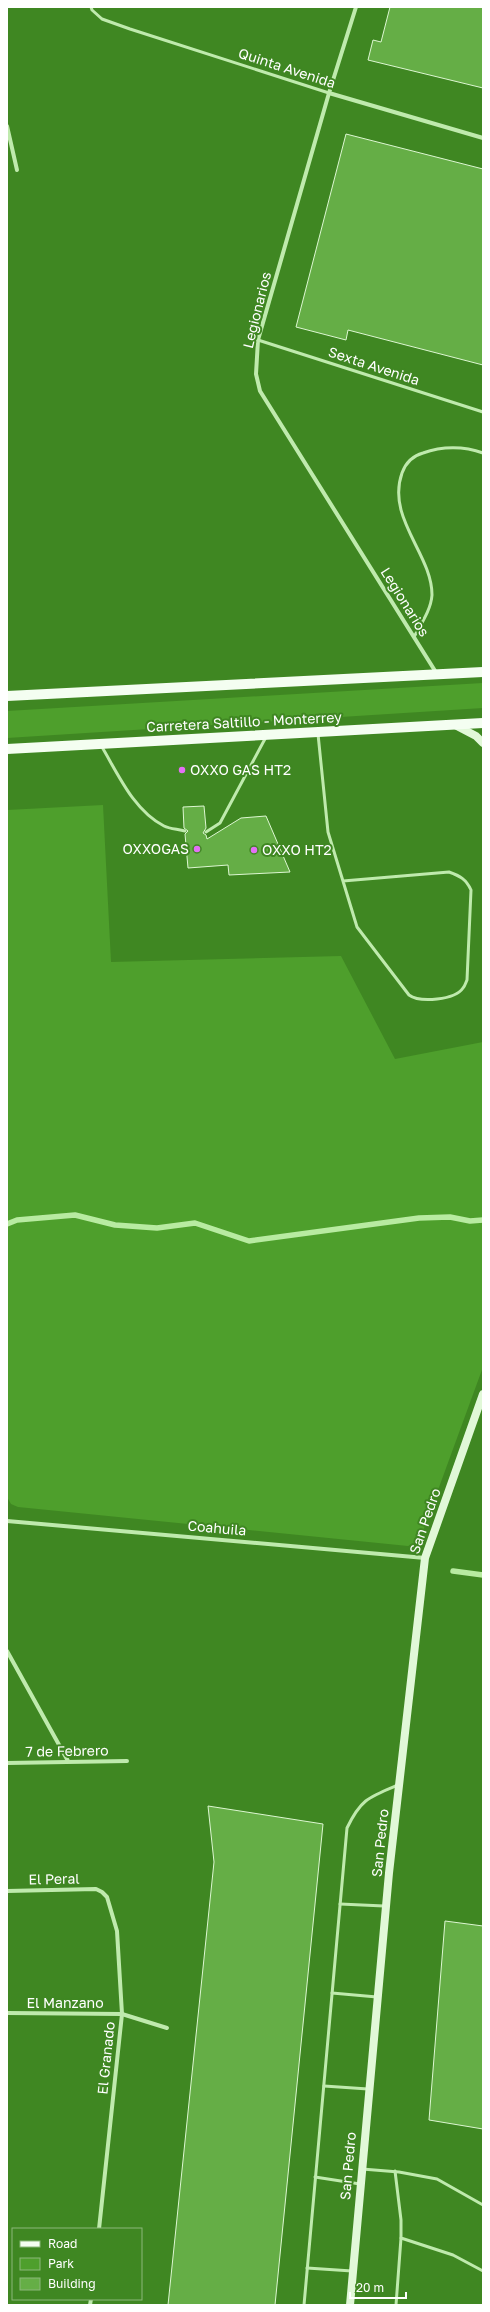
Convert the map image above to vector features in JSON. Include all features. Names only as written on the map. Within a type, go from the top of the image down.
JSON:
[{"type":"main road","points":[[7,696],[483,672]]},
{"type":"main road","name":"Carretera Saltillo - Monterrey","points":[[7,749],[483,723]]},
{"type":"main road","points":[[454,724],[476,736],[483,742]]},
{"type":"main road","name":"San Pedro","points":[[350,2305],[368,2089],[386,1906],[425,1558],[483,1394]]},
{"type":"street","name":"Legionarios","points":[[356,7],[329,93],[258,340],[256,374],[260,391],[437,674]]},
{"type":"street","name":"Quinta Avenida","points":[[329,93],[483,138]]},
{"type":"street","points":[[7,126],[17,170]]},
{"type":"street","name":"Coahuila","points":[[7,1521],[425,1558]]},
{"type":"street","points":[[7,1651],[68,1761]]},
{"type":"street","name":"7 de Febrero","points":[[7,1763],[127,1761]]},
{"type":"street","name":"El Peral","points":[[7,1891],[86,1889],[102,1892]]},
{"type":"street","name":"El Granado","points":[[99,2228],[122,2014],[117,1931],[109,1905],[102,1892]]},
{"type":"street","name":"El Manzano","points":[[7,2013],[122,2014],[167,2028]]},
{"type":"lane","name":"Quinta Avenida","points":[[91,7],[92,10],[102,19],[329,93]]},
{"type":"lane","name":"Sexta Avenida","points":[[258,340],[483,412]]},
{"type":"lane","points":[[414,637],[429,610],[432,595],[428,576],[399,505],[399,481],[404,467],[414,456],[431,450],[453,448],[474,449],[483,452]]},
{"type":"lane","points":[[318,732],[328,832],[357,927],[409,995],[421,1000],[434,1000],[456,994],[463,989],[467,980],[471,890],[468,882],[461,876],[449,872],[343,881]]},
{"type":"lane","points":[[206,832],[220,823],[268,735]]},
{"type":"lane","points":[[100,744],[131,794],[148,816],[164,826],[185,831]]},
{"type":"lane","points":[[304,2305],[347,1828],[356,1809],[370,1796],[399,1785]]},
{"type":"lane","points":[[340,1904],[386,1906]]},
{"type":"lane","points":[[332,1993],[378,1997]]},
{"type":"lane","points":[[324,2086],[368,2089]]},
{"type":"lane","points":[[361,2169],[395,2171],[437,2179],[483,2205]]},
{"type":"lane","points":[[395,2171],[402,2238],[396,2305]]},
{"type":"lane","points":[[315,2177],[360,2184]]},
{"type":"lane","points":[[402,2238],[453,2255],[483,2271]]},
{"type":"lane","points":[[307,2268],[352,2271]]},
{"type":"green space","points":[[483,683],[483,708],[7,738],[7,711]]},
{"type":"green space","points":[[103,805],[111,962],[341,956],[395,1059],[483,1042],[483,1367],[419,1542],[408,1546],[18,1507],[11,1504],[7,1497],[7,810]]},
{"type":"building","points":[[390,7],[483,7],[483,88],[368,60],[373,40],[381,42]]},
{"type":"building","points":[[346,134],[483,169],[483,365],[348,330],[346,340],[296,327]]},
{"type":"building","points":[[204,806],[206,828],[203,833],[206,835],[207,839],[241,818],[266,816],[290,872],[229,875],[228,865],[188,868],[185,834],[188,831],[184,828],[183,807]]},
{"type":"building","points":[[208,1806],[323,1824],[275,2305],[168,2305],[214,1862]]},
{"type":"building","points":[[445,1921],[483,1926],[483,2129],[429,2120]]},
{"type":"waterway","points":[[7,1224],[17,1220],[75,1215],[115,1225],[157,1228],[195,1223],[249,1241],[419,1218],[450,1217],[470,1221],[483,1220]]},
{"type":"waterway","points":[[453,1571],[483,1575]]},
{"type":"place","name":"OXXO GAS HT2","points":[[182,770]]},
{"type":"place","name":"OXXOGAS","points":[[197,849]]},
{"type":"place","name":"OXXO HT2","points":[[254,850]]}]
